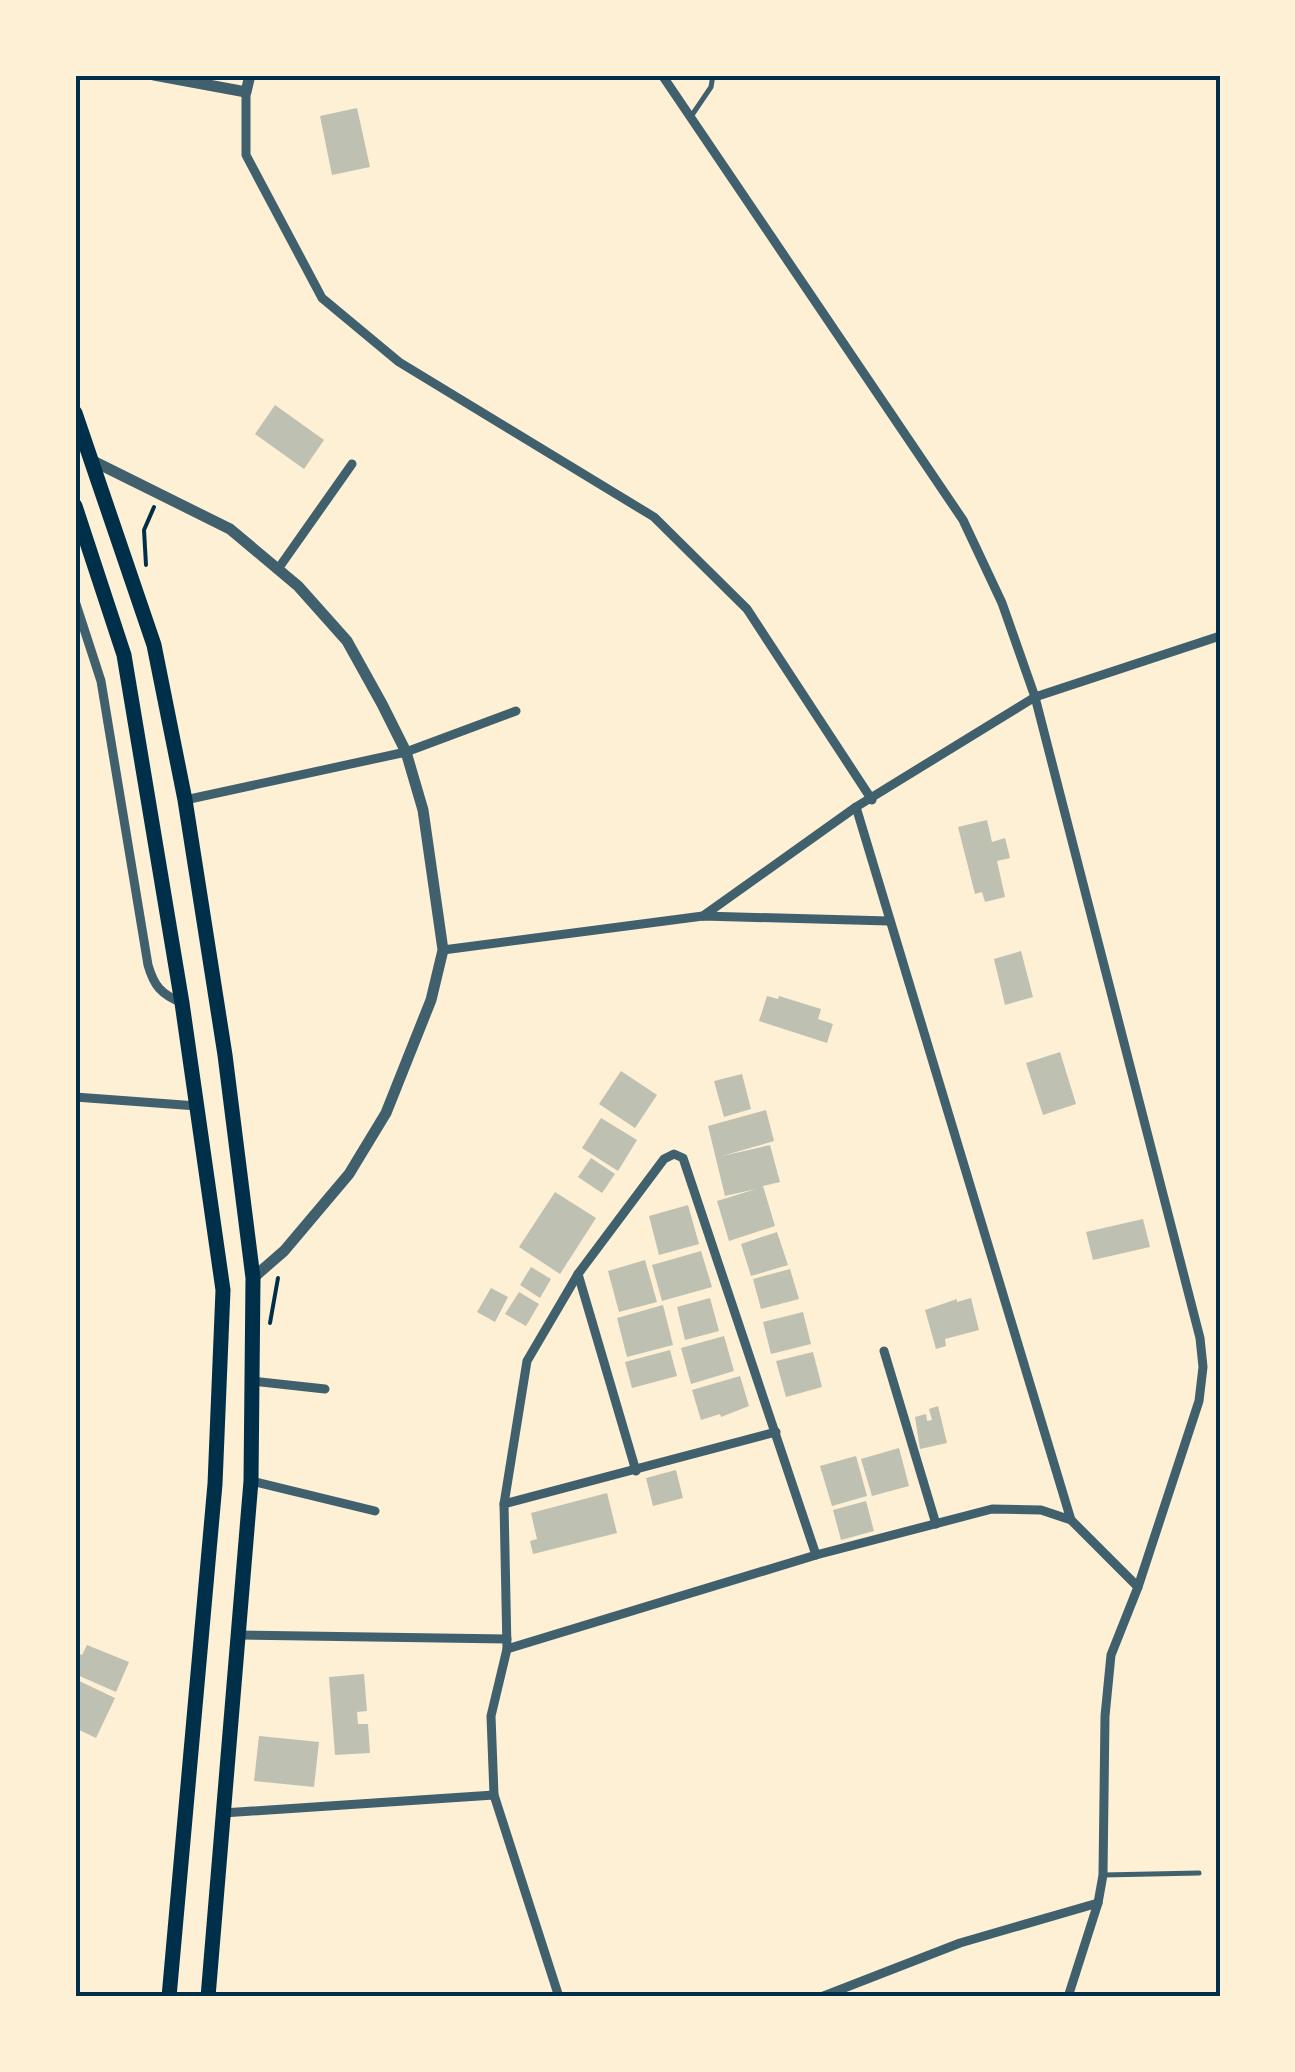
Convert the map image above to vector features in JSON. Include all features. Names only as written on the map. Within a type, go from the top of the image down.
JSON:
[{"type":"main road","points":[[75,413],[154,645],[185,800],[225,1055],[253,1278],[251,1481],[208,1997]]},
{"type":"main road","points":[[75,506],[124,655],[182,1003],[223,1290],[215,1484],[170,1997]]},
{"type":"street","points":[[154,75],[246,92]]},
{"type":"street","points":[[250,75],[246,92],[246,155],[322,298],[398,362],[654,517],[746,609],[872,800]]},
{"type":"street","points":[[662,75],[963,520],[1002,603],[1035,696],[1200,1338],[1203,1368],[1199,1401],[1138,1587],[1111,1655],[1105,1716],[1103,1875],[1068,1997]]},
{"type":"street","points":[[92,460],[230,529],[298,586],[346,641],[406,752],[423,810],[444,950],[431,1000],[386,1113],[349,1174],[284,1251],[253,1278]]},
{"type":"street","points":[[278,569],[352,464]]},
{"type":"street","points":[[75,602],[101,681],[148,965],[154,986],[182,1003]]},
{"type":"street","points":[[702,916],[856,807],[1035,696],[1220,636]]},
{"type":"street","points":[[185,800],[406,752],[516,711]]},
{"type":"street","points":[[856,807],[1072,1520]]},
{"type":"street","points":[[444,950],[702,916],[889,921]]},
{"type":"street","points":[[75,1096],[197,1106]]},
{"type":"street","points":[[558,1997],[494,1796],[491,1716],[507,1644],[504,1504],[527,1361],[578,1274],[664,1159],[674,1154],[683,1158],[816,1555]]},
{"type":"street","points":[[578,1274],[636,1471]]},
{"type":"street","points":[[884,1351],[936,1524]]},
{"type":"street","points":[[252,1381],[325,1389]]},
{"type":"street","points":[[504,1504],[776,1432]]},
{"type":"street","points":[[251,1481],[375,1511]]},
{"type":"street","points":[[238,1635],[507,1644],[816,1555],[992,1510],[1041,1510],[1072,1520],[1138,1587]]},
{"type":"street","points":[[223,1813],[494,1796]]},
{"type":"street","points":[[821,1997],[960,1942],[1098,1903]]},
{"type":"lane","points":[[690,118],[710,87],[713,75]]},
{"type":"lane","points":[[1103,1875],[1199,1873]]},
{"type":"building","points":[[357,108],[370,167],[332,175],[320,116]]},
{"type":"building","points":[[275,405],[324,440],[304,469],[255,434]]},
{"type":"building","points":[[987,820],[992,842],[1005,838],[1010,858],[997,861],[1005,897],[985,902],[982,892],[975,894],[958,827]]},
{"type":"building","points":[[1021,951],[1033,997],[1005,1005],[994,959]]},
{"type":"building","points":[[767,996],[821,1009],[818,1019],[833,1024],[827,1043],[759,1021]]},
{"type":"building","points":[[1060,1052],[1076,1104],[1043,1115],[1026,1063]]},
{"type":"building","points":[[621,1071],[657,1095],[635,1128],[599,1104]]},
{"type":"building","points":[[742,1074],[751,1109],[724,1117],[714,1081]]},
{"type":"building","points":[[766,1110],[774,1141],[722,1156],[770,1145],[780,1182],[763,1186],[775,1226],[729,1241],[717,1201],[756,1189],[725,1196],[708,1126]]},
{"type":"building","points":[[601,1118],[637,1140],[618,1171],[582,1148]]},
{"type":"building","points":[[591,1158],[615,1174],[602,1193],[578,1177]]},
{"type":"building","points":[[555,1192],[596,1218],[560,1274],[519,1247]]},
{"type":"building","points":[[688,1205],[699,1244],[659,1255],[649,1216]]},
{"type":"building","points":[[1143,1219],[1150,1247],[1093,1260],[1086,1232]]},
{"type":"building","points":[[777,1232],[788,1265],[751,1276],[741,1244]]},
{"type":"building","points":[[701,1251],[712,1287],[662,1301],[652,1265]]},
{"type":"building","points":[[645,1260],[657,1302],[619,1312],[608,1271]]},
{"type":"building","points":[[531,1267],[551,1279],[540,1298],[520,1285]]},
{"type":"building","points":[[790,1269],[799,1299],[761,1309],[753,1279]]},
{"type":"building","points":[[491,1288],[508,1297],[495,1322],[477,1312]]},
{"type":"building","points":[[519,1292],[539,1304],[526,1326],[505,1314]]},
{"type":"building","points":[[710,1298],[719,1331],[685,1340],[677,1307]]},
{"type":"building","points":[[971,1298],[979,1330],[945,1339],[946,1346],[936,1349],[925,1310]]},
{"type":"building","points":[[663,1305],[673,1345],[627,1357],[617,1318]]},
{"type":"building","points":[[803,1312],[811,1344],[771,1354],[763,1322]]},
{"type":"building","points":[[724,1336],[734,1371],[691,1384],[681,1348]]},
{"type":"building","points":[[670,1350],[677,1376],[632,1388],[625,1362]]},
{"type":"building","points":[[813,1352],[822,1387],[786,1397],[776,1361]]},
{"type":"building","points":[[740,1376],[749,1406],[701,1420],[692,1390]]},
{"type":"building","points":[[938,1406],[947,1443],[920,1449],[915,1417],[926,1414],[927,1421],[932,1420],[929,1409]]},
{"type":"building","points":[[899,1448],[909,1486],[872,1496],[861,1459]]},
{"type":"building","points":[[856,1456],[867,1496],[832,1506],[820,1466]]},
{"type":"building","points":[[676,1470],[683,1498],[653,1506],[646,1478]]},
{"type":"building","points":[[607,1493],[617,1533],[533,1554],[530,1541],[537,1539],[531,1513]]},
{"type":"building","points":[[866,1501],[874,1531],[841,1540],[833,1510]]},
{"type":"building","points":[[87,1645],[129,1662],[116,1692],[75,1674],[75,1652],[82,1655]]},
{"type":"building","points":[[364,1674],[367,1711],[357,1712],[358,1724],[368,1724],[370,1753],[335,1755],[329,1677]]},
{"type":"building","points":[[75,1679],[115,1698],[96,1738],[75,1728]]},
{"type":"building","points":[[259,1736],[319,1742],[314,1787],[254,1781]]}]
